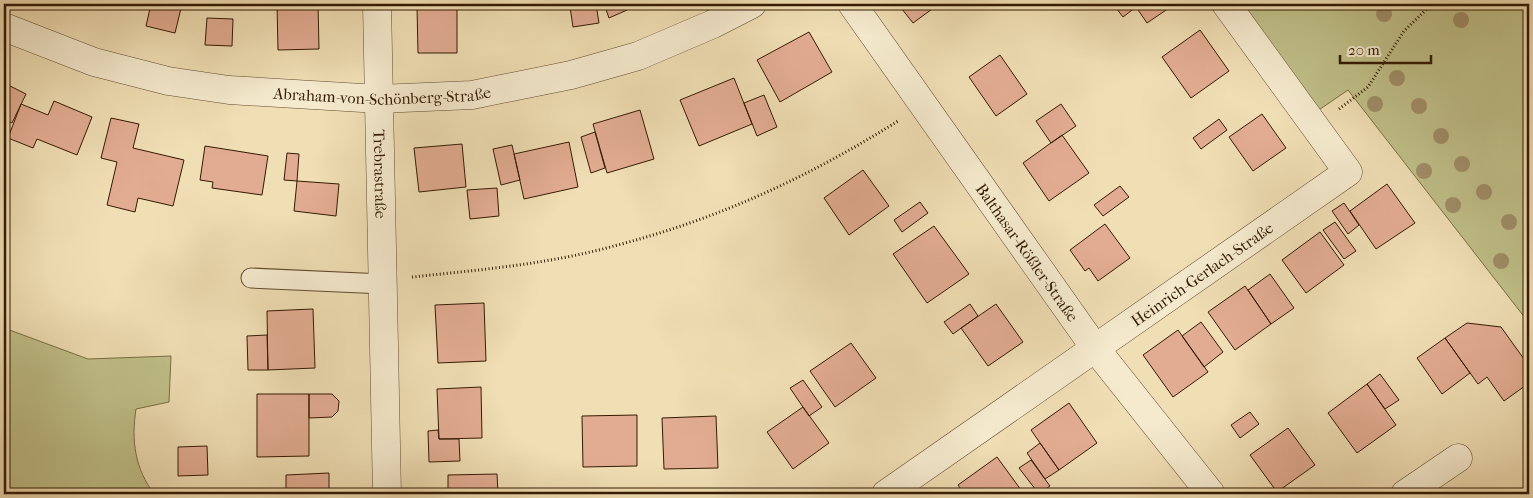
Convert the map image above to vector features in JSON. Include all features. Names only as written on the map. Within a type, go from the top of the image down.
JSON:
[{"type":"street","name":"Trebrastraße","points":[[376,4],[384,282],[386,494]]},
{"type":"street","name":"Abraham-von-Schönberg-Straße","points":[[4,27],[94,62],[168,81],[229,90],[379,99],[472,95],[571,75],[638,56],[713,24],[752,4]]},
{"type":"street","name":"Balthasar-Rößler-Straße","points":[[852,4],[1094,348],[1211,494]]},
{"type":"street","name":"Heinrich-Gerlach-Straße","points":[[886,494],[1348,172],[1226,4]]},
{"type":"street","points":[[1405,494],[1458,458]]},
{"type":"lane","points":[[251,278],[384,282]]},
{"type":"path","points":[[1313,126],[1368,87],[1404,31],[1432,4]]},
{"type":"path","points":[[384,282],[500,268],[613,247],[712,216],[807,175],[898,121]]},
{"type":"green space","points":[[1237,4],[1529,4],[1529,323],[1348,90],[1313,114]]},
{"type":"green space","points":[[4,328],[88,359],[171,356],[169,402],[136,409],[134,443],[136,454],[142,474],[154,494],[4,494]]},
{"type":"building","points":[[151,4],[182,4],[175,33],[146,26]]},
{"type":"building","points":[[277,4],[318,4],[319,49],[278,50]]},
{"type":"building","points":[[596,4],[599,23],[573,27],[570,7]]},
{"type":"building","points":[[604,4],[624,4],[627,10],[609,18]]},
{"type":"building","points":[[898,4],[939,4],[913,23]]},
{"type":"building","points":[[1113,4],[1175,4],[1147,23],[1136,7],[1123,17]]},
{"type":"building","points":[[457,6],[457,53],[418,53],[417,7]]},
{"type":"building","points":[[207,18],[233,19],[232,46],[205,45]]},
{"type":"building","points":[[1200,30],[1229,71],[1191,98],[1162,57]]},
{"type":"building","points":[[809,32],[832,72],[780,102],[757,60]]},
{"type":"building","points":[[1000,55],[1027,94],[996,116],[969,77]]},
{"type":"building","points":[[734,78],[752,124],[699,146],[680,100]]},
{"type":"building","points":[[4,83],[26,94],[12,123],[4,119]]},
{"type":"building","points":[[764,95],[777,127],[757,136],[744,103]]},
{"type":"building","points":[[54,101],[92,117],[77,155],[37,139],[33,148],[8,138],[21,104],[48,115]]},
{"type":"building","points":[[1061,104],[1076,126],[1051,143],[1036,121]]},
{"type":"building","points":[[640,110],[654,159],[607,173],[593,124]]},
{"type":"building","points":[[1262,114],[1286,148],[1253,171],[1229,137]]},
{"type":"building","points":[[111,118],[139,124],[133,148],[184,160],[173,206],[138,198],[135,212],[107,205],[117,162],[101,158]]},
{"type":"building","points":[[1219,119],[1227,130],[1201,149],[1193,138]]},
{"type":"building","points":[[595,132],[605,168],[591,173],[581,137]]},
{"type":"building","points":[[1062,135],[1089,173],[1049,201],[1023,163]]},
{"type":"building","points":[[569,142],[578,187],[524,199],[514,154]]},
{"type":"building","points":[[462,144],[466,187],[419,192],[414,148]]},
{"type":"building","points":[[512,145],[520,180],[501,185],[493,149]]},
{"type":"building","points":[[205,146],[268,156],[262,195],[212,188],[213,182],[200,180]]},
{"type":"building","points":[[287,153],[299,154],[297,181],[284,180]]},
{"type":"building","points":[[863,170],[889,206],[849,235],[824,198]]},
{"type":"building","points":[[297,181],[339,184],[336,216],[294,211]]},
{"type":"building","points":[[1387,184],[1415,223],[1376,249],[1350,211]]},
{"type":"building","points":[[1120,186],[1129,197],[1103,216],[1094,205]]},
{"type":"building","points":[[497,188],[499,216],[470,219],[467,190]]},
{"type":"building","points":[[920,202],[928,213],[902,232],[894,220]]},
{"type":"building","points":[[1344,203],[1359,225],[1348,234],[1332,211]]},
{"type":"building","points":[[1335,222],[1356,251],[1344,259],[1323,230]]},
{"type":"building","points":[[1105,224],[1130,258],[1098,281],[1089,268],[1085,271],[1070,250]]},
{"type":"building","points":[[934,226],[969,274],[927,303],[893,254]]},
{"type":"building","points":[[1320,232],[1344,265],[1306,293],[1282,260]]},
{"type":"building","points":[[1270,274],[1294,308],[1271,324],[1248,290]]},
{"type":"building","points":[[1245,286],[1271,324],[1235,350],[1208,312]]},
{"type":"building","points":[[484,303],[486,361],[438,363],[435,305]]},
{"type":"building","points":[[970,304],[978,316],[953,334],[944,322]]},
{"type":"building","points":[[996,304],[1023,342],[988,366],[961,328]]},
{"type":"building","points":[[313,309],[315,368],[268,370],[267,311]]},
{"type":"building","points":[[1201,322],[1223,352],[1204,367],[1182,336]]},
{"type":"building","points":[[1467,323],[1501,327],[1529,366],[1529,383],[1504,401],[1487,377],[1478,384],[1445,338]]},
{"type":"building","points":[[1178,330],[1208,372],[1173,397],[1143,355]]},
{"type":"building","points":[[267,335],[268,370],[248,370],[247,336]]},
{"type":"building","points":[[1445,338],[1470,373],[1442,394],[1417,358]]},
{"type":"building","points":[[851,343],[876,378],[835,407],[810,371]]},
{"type":"building","points":[[1380,374],[1399,400],[1385,409],[1367,384]]},
{"type":"building","points":[[803,380],[822,407],[809,416],[790,388]]},
{"type":"building","points":[[1367,384],[1396,425],[1357,453],[1328,413]]},
{"type":"building","points":[[481,387],[482,438],[439,439],[437,389]]},
{"type":"building","points":[[257,394],[309,394],[309,456],[257,457]]},
{"type":"building","points":[[309,394],[332,394],[339,401],[338,411],[332,417],[309,418]]},
{"type":"building","points":[[1069,403],[1097,443],[1059,470],[1031,430]]},
{"type":"building","points":[[803,407],[829,443],[793,469],[767,432]]},
{"type":"building","points":[[1250,412],[1259,424],[1240,438],[1231,425]]},
{"type":"building","points":[[637,415],[637,466],[583,467],[582,416]]},
{"type":"building","points":[[716,416],[718,468],[664,469],[662,418]]},
{"type":"building","points":[[1288,428],[1315,465],[1277,492],[1250,455]]},
{"type":"building","points":[[438,430],[439,439],[459,439],[460,461],[429,462],[428,431]]},
{"type":"building","points":[[1040,443],[1059,470],[1045,479],[1027,453]]},
{"type":"building","points":[[207,446],[208,475],[178,476],[178,447]]},
{"type":"building","points":[[997,457],[1024,494],[964,494],[958,485]]},
{"type":"building","points":[[1031,460],[1050,486],[1039,494],[1019,468]]},
{"type":"building","points":[[329,473],[329,489],[286,491],[286,475]]},
{"type":"building","points":[[497,474],[498,494],[448,494],[448,475]]},
{"type":"building","points":[[329,489],[330,494],[286,494],[286,491]]}]
